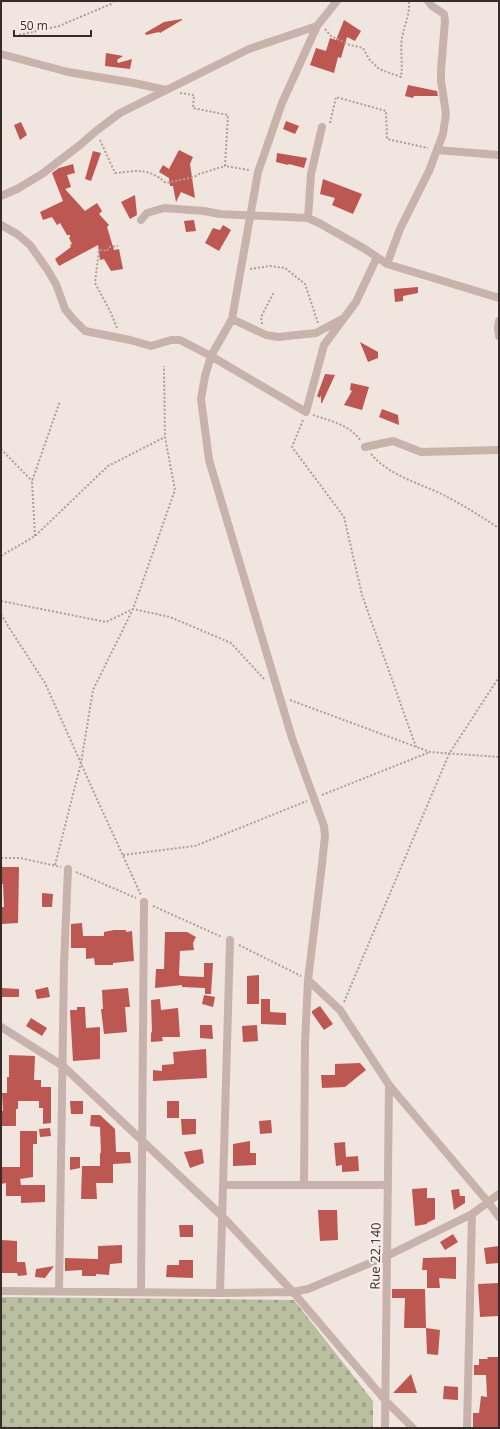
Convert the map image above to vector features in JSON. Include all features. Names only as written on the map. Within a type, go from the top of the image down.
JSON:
[{"type":"street","points":[[304,1185],[305,1044],[308,980],[313,949],[325,836],[324,826],[292,738],[209,460],[201,399],[205,376],[211,356],[232,319],[258,172],[282,103],[317,26],[337,1]]},
{"type":"street","points":[[387,264],[400,229],[438,150],[446,114],[441,81],[445,21],[444,14],[432,6],[428,1]]},
{"type":"street","points":[[1,196],[42,174],[120,113],[249,49],[317,26]]},
{"type":"street","points":[[1,54],[68,72],[134,82],[166,90]]},
{"type":"street","points":[[308,218],[311,174],[322,127]]},
{"type":"street","points":[[438,150],[499,155]]},
{"type":"street","points":[[141,220],[147,213],[164,208],[204,211],[220,214],[308,218],[328,228],[387,264],[499,298]]},
{"type":"street","points":[[1,225],[17,234],[30,245],[56,284],[65,309],[85,331],[151,346],[171,340],[180,340],[211,356],[306,412],[324,345],[356,302],[377,257]]},
{"type":"street","points":[[232,319],[266,335],[278,336],[308,334],[321,331],[346,317]]},
{"type":"street","points":[[499,321],[499,336]]},
{"type":"street","points":[[365,447],[393,441],[420,452],[499,450]]},
{"type":"street","points":[[59,1292],[64,965],[68,869]]},
{"type":"street","points":[[141,1292],[144,902]]},
{"type":"street","points":[[220,1292],[230,940]]},
{"type":"street","points":[[308,980],[340,1010],[389,1085],[499,1217]]},
{"type":"street","points":[[1,1027],[63,1066],[223,1217],[293,1292],[385,1400],[413,1428]]},
{"type":"street","name":"Rue 22.140","points":[[385,1428],[389,1085]]},
{"type":"street","points":[[224,1185],[388,1185]]},
{"type":"street","points":[[1,1291],[293,1292],[308,1289],[387,1256],[472,1214],[499,1194]]},
{"type":"street","points":[[467,1428],[472,1214]]},
{"type":"path","points":[[19,35],[60,26],[111,4],[114,1]]},
{"type":"path","points":[[317,26],[325,29],[331,36],[350,45],[363,48],[369,59],[379,69],[401,77],[402,38],[410,9],[409,1]]},
{"type":"path","points":[[166,90],[194,95],[193,108],[228,115],[225,166]]},
{"type":"path","points":[[322,127],[330,123],[336,96],[386,111],[387,139],[438,150]]},
{"type":"path","points":[[96,131],[115,173],[146,170],[157,175],[166,183],[194,177],[225,166],[258,172]]},
{"type":"path","points":[[118,246],[109,247],[107,251],[100,250],[95,282],[117,328],[130,340]]},
{"type":"path","points":[[242,266],[250,269],[270,266],[285,268],[305,284],[321,331]]},
{"type":"path","points":[[266,335],[261,317],[274,292]]},
{"type":"path","points":[[55,865],[81,763],[93,690],[133,609],[175,490],[165,437],[164,366]]},
{"type":"path","points":[[35,536],[32,481],[60,401]]},
{"type":"path","points":[[416,747],[362,595],[344,517],[292,447],[306,412],[345,426],[357,435],[374,458],[392,472],[450,498],[499,528]]},
{"type":"path","points":[[1,556],[35,536],[108,466],[165,437]]},
{"type":"path","points":[[1,449],[32,481]]},
{"type":"path","points":[[1,601],[106,622],[133,609],[170,617],[231,643],[268,684]]},
{"type":"path","points":[[1,614],[46,683],[144,902]]},
{"type":"path","points":[[340,1010],[449,754],[499,676]]},
{"type":"path","points":[[279,696],[430,752],[499,757]]},
{"type":"path","points":[[123,855],[195,846],[430,752]]},
{"type":"path","points":[[1,858],[20,858],[68,869],[230,940],[308,980]]},
{"type":"green space","points":[[1,1297],[294,1300],[373,1401],[373,1428],[1,1428]]},
{"type":"building","points":[[182,19],[160,33],[146,35],[145,33],[164,22]]},
{"type":"building","points":[[344,20],[361,31],[355,41],[347,37],[341,58],[338,57],[334,73],[310,65],[316,48],[326,51],[330,38],[336,40]]},
{"type":"building","points":[[106,53],[123,56],[117,60],[118,63],[132,59],[130,69],[105,66]]},
{"type":"building","points":[[408,85],[437,91],[438,96],[414,96],[413,98],[405,96]]},
{"type":"building","points":[[286,121],[299,126],[295,134],[283,129]]},
{"type":"building","points":[[21,122],[27,135],[20,140],[14,125]]},
{"type":"building","points":[[179,150],[193,157],[190,164],[195,198],[181,192],[176,202],[173,186],[170,186],[169,178],[159,172],[163,165],[169,169]]},
{"type":"building","points":[[93,151],[101,153],[91,181],[85,179]]},
{"type":"building","points":[[277,153],[307,158],[304,168],[276,162]]},
{"type":"building","points":[[73,164],[75,173],[67,175],[71,187],[65,189],[85,211],[97,203],[102,211],[99,214],[109,225],[107,227],[114,250],[119,249],[123,269],[111,271],[104,259],[100,260],[98,245],[59,266],[55,259],[71,247],[70,245],[72,244],[69,238],[70,235],[67,235],[60,223],[57,225],[52,217],[43,220],[40,212],[63,201],[52,173],[59,168]]},
{"type":"building","points":[[323,179],[362,194],[353,214],[332,205],[335,198],[320,194]]},
{"type":"building","points":[[135,195],[137,215],[130,219],[121,202]]},
{"type":"building","points":[[194,220],[196,231],[186,232],[184,221]]},
{"type":"building","points":[[223,225],[231,230],[219,251],[205,243],[213,228],[220,230]]},
{"type":"building","points":[[418,287],[418,293],[403,296],[403,301],[395,302],[394,289]]},
{"type":"building","points":[[360,342],[378,352],[378,358],[368,362]]},
{"type":"building","points":[[325,374],[335,375],[321,403],[321,395],[320,398],[317,396]]},
{"type":"building","points":[[351,383],[369,387],[362,410],[344,405],[352,391],[350,390]]},
{"type":"building","points":[[382,409],[398,415],[399,425],[379,417]]},
{"type":"building","points":[[1,867],[19,867],[18,923],[1,924],[1,907],[4,907],[3,884],[1,884]]},
{"type":"building","points":[[42,893],[53,894],[52,907],[42,907]]},
{"type":"building","points":[[82,923],[83,936],[104,936],[104,932],[114,930],[126,930],[126,932],[132,931],[134,961],[113,963],[113,965],[95,965],[94,958],[86,959],[86,948],[71,948],[71,924]]},
{"type":"building","points":[[165,932],[187,932],[196,937],[193,943],[194,950],[180,951],[179,974],[180,976],[204,977],[204,963],[213,963],[211,994],[205,994],[205,988],[182,987],[182,985],[155,988],[156,969],[164,969]]},
{"type":"building","points":[[259,975],[259,1004],[247,1004],[247,976]]},
{"type":"building","points":[[48,987],[50,997],[37,999],[35,990]]},
{"type":"building","points":[[2,988],[19,989],[19,997],[2,997]]},
{"type":"building","points":[[128,988],[130,1007],[125,1007],[127,1032],[104,1034],[101,1009],[103,1009],[102,990]]},
{"type":"building","points":[[204,995],[215,997],[213,1007],[202,1004]]},
{"type":"building","points":[[160,999],[161,1010],[178,1008],[180,1037],[162,1037],[163,1041],[151,1042],[151,1000]]},
{"type":"building","points":[[261,999],[270,999],[270,1012],[286,1013],[286,1025],[261,1024]]},
{"type":"building","points":[[320,1006],[333,1024],[324,1030],[312,1013],[312,1011]]},
{"type":"building","points":[[77,1007],[85,1007],[86,1028],[100,1027],[100,1059],[73,1061],[70,1010],[77,1010]]},
{"type":"building","points":[[31,1018],[47,1028],[42,1036],[26,1026]]},
{"type":"building","points":[[200,1025],[212,1025],[213,1039],[200,1038]]},
{"type":"building","points":[[257,1025],[258,1041],[243,1042],[242,1026]]},
{"type":"building","points":[[206,1049],[207,1078],[153,1081],[153,1070],[162,1071],[162,1065],[174,1064],[173,1052]]},
{"type":"building","points":[[9,1055],[35,1056],[34,1080],[41,1080],[41,1087],[51,1087],[51,1123],[43,1124],[43,1108],[39,1108],[39,1101],[18,1101],[18,1109],[16,1109],[16,1126],[1,1126],[1,1111],[3,1111],[2,1093],[7,1093]]},
{"type":"building","points":[[360,1063],[366,1070],[345,1087],[322,1088],[321,1075],[335,1075],[335,1064]]},
{"type":"building","points":[[70,1101],[83,1101],[83,1114],[71,1114]]},
{"type":"building","points":[[167,1101],[179,1101],[179,1118],[167,1118]]},
{"type":"building","points":[[91,1115],[100,1115],[115,1129],[116,1152],[130,1152],[131,1163],[113,1164],[113,1183],[96,1183],[97,1199],[81,1199],[82,1166],[100,1166],[100,1127],[90,1126]]},
{"type":"building","points":[[181,1119],[196,1119],[196,1134],[182,1135]]},
{"type":"building","points":[[271,1120],[272,1133],[260,1134],[259,1121]]},
{"type":"building","points":[[50,1128],[51,1136],[40,1137],[39,1129]]},
{"type":"building","points":[[20,1131],[37,1131],[37,1144],[33,1144],[33,1177],[20,1179],[21,1185],[45,1185],[45,1202],[21,1203],[21,1196],[6,1196],[6,1183],[1,1184],[1,1167],[20,1167]]},
{"type":"building","points":[[250,1141],[250,1153],[256,1153],[256,1165],[233,1166],[233,1144]]},
{"type":"building","points":[[345,1142],[346,1157],[358,1156],[359,1171],[342,1172],[342,1165],[336,1166],[334,1143]]},
{"type":"building","points":[[202,1149],[204,1163],[190,1168],[184,1152]]},
{"type":"building","points":[[70,1157],[80,1157],[80,1168],[70,1170]]},
{"type":"building","points":[[427,1188],[427,1198],[435,1198],[435,1219],[427,1224],[415,1226],[412,1189]]},
{"type":"building","points":[[459,1189],[460,1196],[465,1196],[465,1203],[454,1210],[451,1190]]},
{"type":"building","points":[[318,1210],[337,1210],[338,1240],[320,1241]]},
{"type":"building","points":[[179,1225],[193,1225],[193,1237],[180,1237]]},
{"type":"building","points":[[453,1234],[458,1242],[445,1250],[440,1242]]},
{"type":"building","points":[[2,1240],[17,1241],[17,1262],[25,1262],[27,1275],[18,1276],[17,1273],[2,1273]]},
{"type":"building","points":[[122,1245],[122,1263],[110,1264],[109,1275],[96,1274],[96,1276],[82,1276],[82,1270],[65,1271],[65,1258],[98,1259],[98,1246]]},
{"type":"building","points":[[499,1246],[499,1263],[486,1264],[484,1248]]},
{"type":"building","points":[[456,1257],[456,1279],[439,1278],[440,1288],[427,1288],[427,1270],[422,1270],[423,1258]]},
{"type":"building","points":[[179,1260],[193,1260],[193,1278],[166,1277],[167,1265],[179,1265]]},
{"type":"building","points":[[54,1266],[45,1278],[35,1277],[36,1269]]},
{"type":"building","points":[[499,1283],[499,1316],[480,1317],[478,1284]]},
{"type":"building","points":[[392,1289],[425,1289],[426,1328],[404,1328],[405,1298],[392,1298]]},
{"type":"building","points":[[426,1328],[440,1330],[438,1355],[427,1354]]},
{"type":"building","points":[[487,1357],[499,1357],[499,1428],[473,1427],[473,1413],[479,1413],[481,1396],[487,1397],[486,1375],[474,1375],[474,1365],[479,1365],[479,1359],[488,1359]]},
{"type":"building","points":[[411,1374],[417,1393],[393,1393]]},
{"type":"building","points":[[444,1386],[458,1387],[458,1400],[443,1399]]}]
